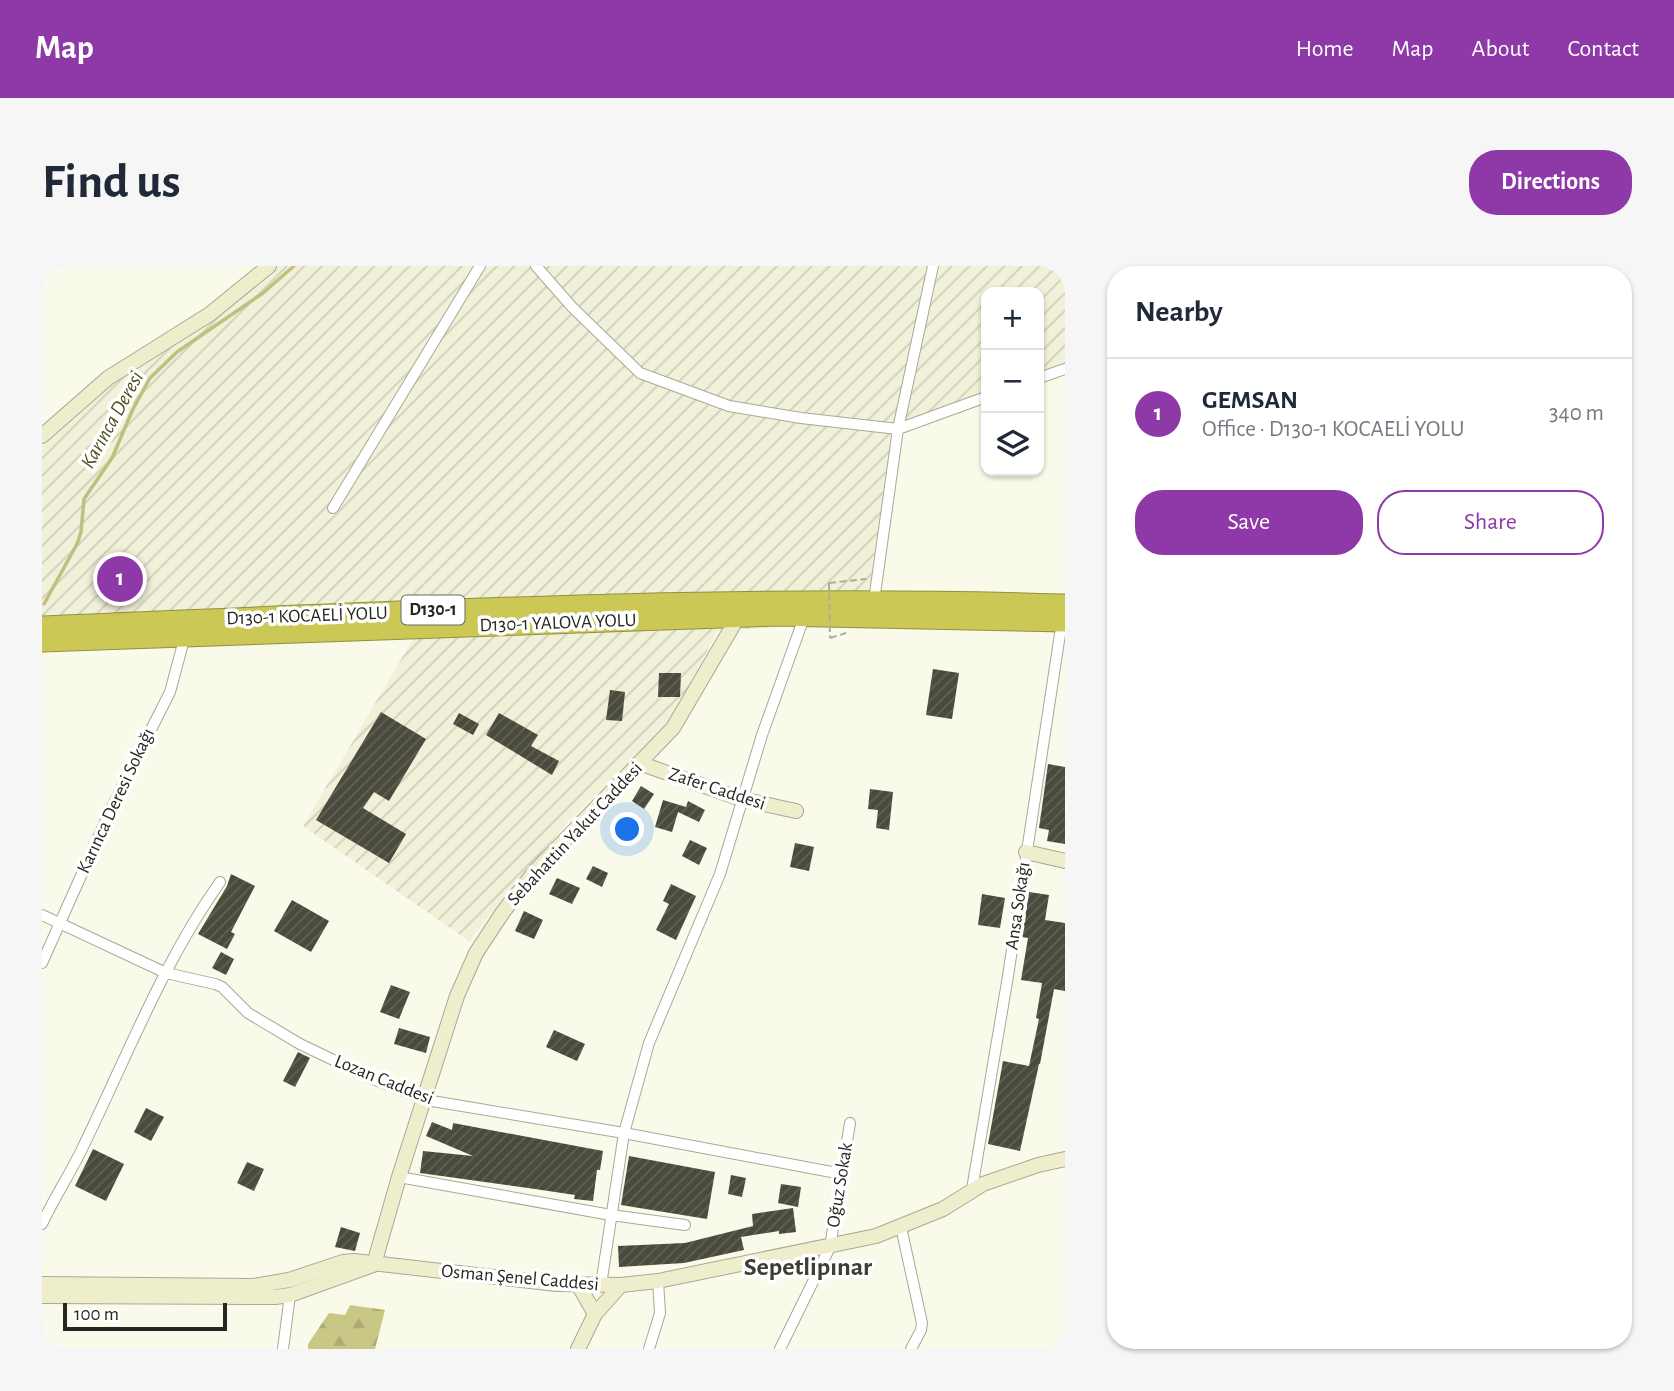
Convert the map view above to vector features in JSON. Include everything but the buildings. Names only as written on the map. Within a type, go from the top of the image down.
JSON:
[{"type":"highway","name":"D130-1","points":[[830,604],[873,601],[1063,612]]},
{"type":"highway","name":"D130-1 YALOVA YOLU","points":[[42,642],[736,621],[830,604],[1063,612]]},
{"type":"highway","name":"D130-1 KOCAELİ YOLU","points":[[42,626],[571,605],[830,604]]},
{"type":"street","points":[[42,436],[108,378],[210,314],[269,266]]},
{"type":"street","points":[[333,508],[480,266]]},
{"type":"street","points":[[536,266],[572,307],[640,373],[729,405],[801,418],[898,429],[981,399]]},
{"type":"street","points":[[873,601],[898,429],[933,266]]},
{"type":"street","points":[[1044,376],[1065,369]]},
{"type":"street","points":[[736,621],[802,623],[1063,612]]},
{"type":"street","name":"Ansa Sokağı","points":[[972,1189],[1009,976],[1063,612]]},
{"type":"street","name":"Sebahattin Yakut Caddesi","points":[[374,1264],[399,1177],[463,981],[483,941],[536,870],[682,717],[736,621]]},
{"type":"street","points":[[601,1285],[624,1133],[649,1043],[720,874],[741,799],[802,623]]},
{"type":"street","name":"Karınca Deresi Sokağı","points":[[42,963],[132,765],[170,692],[185,636]]},
{"type":"street","name":"Zafer Caddesi","points":[[639,763],[741,799],[796,811]]},
{"type":"street","points":[[1026,852],[1065,861]]},
{"type":"street","points":[[42,1224],[81,1151],[194,919],[220,882]]},
{"type":"street","name":"Lozan Caddesi","points":[[42,915],[166,973],[222,987],[248,1013],[300,1044],[425,1100],[624,1133],[842,1174]]},
{"type":"street","name":"Oğuz Sokak","points":[[780,1349],[830,1247],[850,1123]]},
{"type":"street","name":"Osman Şenel Caddesi","points":[[42,1284],[253,1286],[289,1280],[343,1262],[579,1286],[658,1281],[876,1236],[943,1209],[972,1189],[1038,1165],[1065,1159]]},
{"type":"street","points":[[399,1177],[611,1215],[685,1225]]},
{"type":"street","points":[[901,1227],[922,1322],[911,1349]]},
{"type":"street","name":"Osman Şenel Caddesi","points":[[42,1296],[232,1298],[290,1295],[374,1264]]},
{"type":"street","points":[[649,1349],[660,1313],[658,1281]]},
{"type":"street","points":[[578,1349],[595,1314],[621,1285]]},
{"type":"street","points":[[579,1286],[595,1314]]},
{"type":"street","points":[[283,1349],[290,1295]]},
{"type":"path","points":[[855,631],[830,638],[830,604],[858,578]]},
{"type":"shaded area","points":[[269,266],[1065,266],[1065,369],[1044,377],[1044,287],[981,287],[981,399],[898,429],[874,595],[823,617],[779,627],[717,631],[681,705],[667,724],[568,822],[469,941],[303,826],[419,629],[42,643],[42,436],[108,378]]},
{"type":"green space","points":[[350,1305],[385,1310],[375,1349],[308,1349],[308,1344],[329,1313],[345,1315]]},
{"type":"waterway","name":"Karınca Deresi","points":[[44,604],[77,544],[81,532],[84,499],[112,458],[150,378],[177,352],[263,293],[294,266]]},
{"type":"place","name":"GEMSAN","points":[[120,579]]},
{"type":"district","name":"Sepetlipınar","points":[[808,1267]]}]
